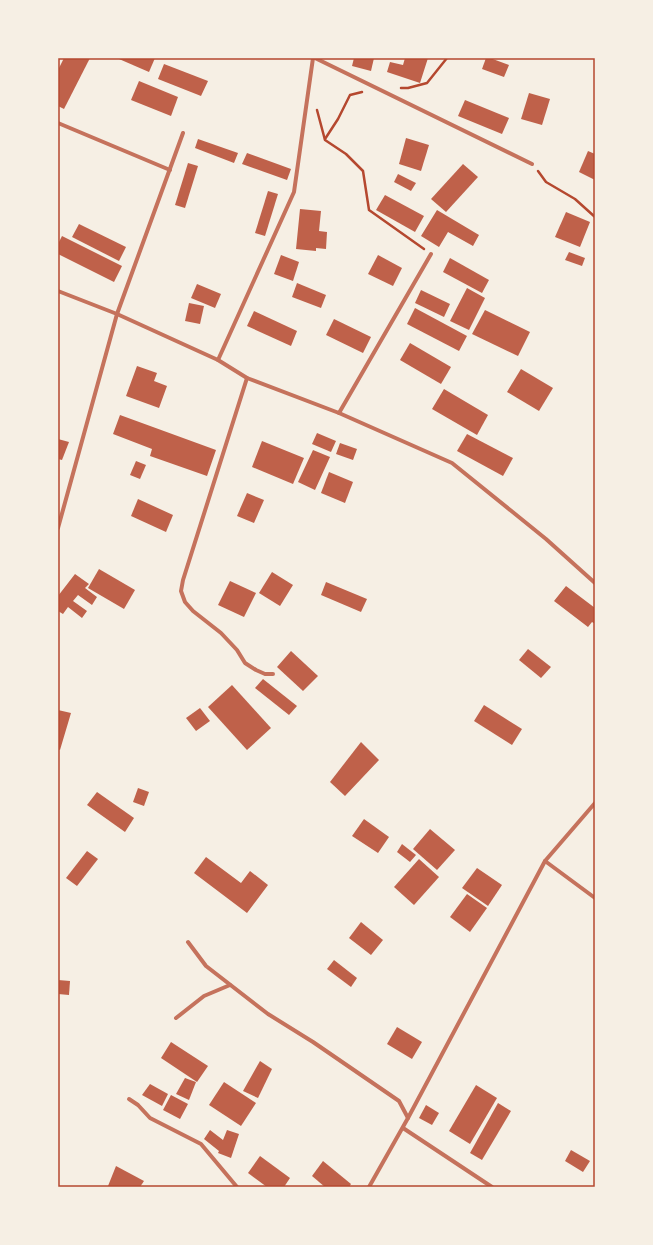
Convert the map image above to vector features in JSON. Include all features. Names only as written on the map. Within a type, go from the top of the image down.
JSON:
[{"type":"street","points":[[218,360],[294,192],[314,58],[532,164]]},
{"type":"street","points":[[58,123],[170,170]]},
{"type":"street","points":[[58,528],[117,314],[183,133]]},
{"type":"street","points":[[339,413],[431,254]]},
{"type":"street","points":[[58,291],[117,314],[218,360],[247,378],[339,413],[452,463],[546,539],[595,583]]},
{"type":"street","points":[[247,378],[183,580],[181,591],[185,602],[193,611],[221,633],[238,650],[246,663],[265,674],[273,674]]},
{"type":"street","points":[[369,1187],[403,1128],[545,861],[595,802]]},
{"type":"street","points":[[545,861],[595,898]]},
{"type":"street","points":[[188,942],[206,966],[268,1014],[313,1042],[399,1101],[408,1118]]},
{"type":"street","points":[[176,1018],[204,996],[230,985]]},
{"type":"street","points":[[129,1099],[138,1105],[150,1118],[201,1144],[237,1187]]},
{"type":"street","points":[[403,1128],[492,1187]]},
{"type":"path","points":[[316,109],[325,140],[346,154],[363,171],[370,210],[431,254]]},
{"type":"path","points":[[532,164],[546,182],[575,199],[595,217]]},
{"type":"building","points":[[64,58],[90,58],[64,109],[58,106],[58,70]]},
{"type":"building","points":[[155,58],[149,72],[119,59]]},
{"type":"building","points":[[354,58],[374,58],[371,71],[352,66]]},
{"type":"building","points":[[405,58],[428,58],[420,83],[387,72],[390,62],[403,65]]},
{"type":"building","points":[[486,58],[509,65],[504,77],[482,69]]},
{"type":"building","points":[[164,64],[208,81],[201,96],[158,79]]},
{"type":"building","points":[[139,81],[178,97],[171,116],[131,100]]},
{"type":"building","points":[[529,93],[550,99],[542,125],[521,119]]},
{"type":"building","points":[[465,100],[509,118],[502,134],[458,116]]},
{"type":"building","points":[[406,138],[429,145],[421,171],[399,164]]},
{"type":"building","points":[[198,139],[238,153],[234,163],[195,148]]},
{"type":"building","points":[[588,151],[595,154],[595,180],[579,172]]},
{"type":"building","points":[[247,153],[291,169],[287,180],[242,164]]},
{"type":"building","points":[[188,163],[198,166],[185,208],[175,205]]},
{"type":"building","points":[[463,164],[478,177],[446,212],[431,199]]},
{"type":"building","points":[[398,174],[416,183],[411,191],[394,182]]},
{"type":"building","points":[[268,191],[278,194],[265,236],[255,233]]},
{"type":"building","points":[[385,195],[424,216],[415,232],[376,210]]},
{"type":"building","points":[[300,209],[321,211],[319,231],[327,232],[326,249],[316,248],[316,251],[296,249]]},
{"type":"building","points":[[437,210],[479,235],[473,246],[448,232],[439,247],[421,236]]},
{"type":"building","points":[[566,212],[590,222],[580,247],[555,237]]},
{"type":"building","points":[[79,224],[126,247],[119,261],[72,237]]},
{"type":"building","points":[[62,236],[122,266],[114,282],[58,254],[58,244]]},
{"type":"building","points":[[569,252],[585,258],[582,266],[565,260]]},
{"type":"building","points":[[281,255],[299,262],[293,281],[274,274]]},
{"type":"building","points":[[378,255],[402,268],[393,286],[368,274]]},
{"type":"building","points":[[450,258],[489,280],[482,293],[443,272]]},
{"type":"building","points":[[297,283],[326,295],[321,308],[292,297]]},
{"type":"building","points":[[197,284],[221,294],[215,308],[191,298]]},
{"type":"building","points":[[467,288],[485,298],[469,330],[450,321]]},
{"type":"building","points":[[421,290],[450,304],[444,317],[415,303]]},
{"type":"building","points":[[189,303],[204,306],[200,324],[185,321]]},
{"type":"building","points":[[415,308],[467,336],[459,351],[407,324]]},
{"type":"building","points":[[485,310],[530,332],[518,356],[472,334]]},
{"type":"building","points":[[254,311],[297,331],[291,346],[247,326]]},
{"type":"building","points":[[334,319],[371,337],[363,353],[326,335]]},
{"type":"building","points":[[410,343],[451,367],[441,384],[400,360]]},
{"type":"building","points":[[137,366],[157,373],[154,381],[167,386],[159,408],[126,396]]},
{"type":"building","points":[[521,369],[553,388],[539,411],[507,392]]},
{"type":"building","points":[[444,389],[488,415],[477,435],[432,409]]},
{"type":"building","points":[[120,415],[216,450],[207,476],[150,456],[152,449],[113,434]]},
{"type":"building","points":[[317,433],[336,441],[331,452],[312,444]]},
{"type":"building","points":[[467,434],[513,458],[503,476],[457,451]]},
{"type":"building","points":[[58,439],[69,442],[62,460],[58,459]]},
{"type":"building","points":[[262,441],[304,458],[293,484],[252,467]]},
{"type":"building","points":[[340,443],[357,449],[353,460],[336,454]]},
{"type":"building","points":[[313,450],[330,457],[315,490],[298,482]]},
{"type":"building","points":[[136,461],[146,465],[140,479],[130,475]]},
{"type":"building","points":[[329,472],[353,482],[345,503],[321,493]]},
{"type":"building","points":[[247,493],[264,500],[254,523],[237,516]]},
{"type":"building","points":[[138,499],[173,515],[166,532],[131,516]]},
{"type":"building","points":[[99,569],[135,590],[124,609],[88,588]]},
{"type":"building","points":[[272,572],[293,585],[280,606],[259,593]]},
{"type":"building","points":[[75,574],[89,584],[85,588],[97,597],[92,605],[78,595],[73,601],[87,611],[82,618],[68,607],[63,614],[58,611],[58,596]]},
{"type":"building","points":[[230,581],[256,593],[244,617],[218,605]]},
{"type":"building","points":[[326,582],[367,599],[361,612],[321,595]]},
{"type":"building","points":[[566,586],[595,608],[595,624],[592,622],[588,627],[554,601]]},
{"type":"building","points":[[528,649],[551,667],[541,678],[519,660]]},
{"type":"building","points":[[291,651],[318,676],[303,691],[277,667]]},
{"type":"building","points":[[263,679],[297,706],[289,715],[255,688]]},
{"type":"building","points":[[232,685],[271,728],[247,750],[208,707]]},
{"type":"building","points":[[484,705],[522,729],[512,745],[474,721]]},
{"type":"building","points":[[200,708],[210,721],[196,731],[186,718]]},
{"type":"building","points":[[58,710],[71,713],[60,750],[58,749]]},
{"type":"building","points":[[361,742],[379,760],[345,796],[330,782]]},
{"type":"building","points":[[138,788],[149,792],[144,806],[133,802]]},
{"type":"building","points":[[97,792],[134,818],[125,832],[87,805]]},
{"type":"building","points":[[364,819],[389,837],[378,853],[352,836]]},
{"type":"building","points":[[430,829],[455,850],[437,870],[413,849]]},
{"type":"building","points":[[402,844],[416,855],[410,862],[397,852]]},
{"type":"building","points":[[87,851],[98,859],[77,886],[66,878]]},
{"type":"building","points":[[206,857],[241,883],[250,871],[268,885],[247,913],[194,873]]},
{"type":"building","points":[[419,859],[439,877],[414,905],[394,887]]},
{"type":"building","points":[[477,868],[502,885],[488,906],[462,888]]},
{"type":"building","points":[[467,894],[487,908],[470,932],[450,917]]},
{"type":"building","points":[[361,922],[383,940],[371,955],[349,938]]},
{"type":"building","points":[[334,960],[357,978],[351,987],[327,969]]},
{"type":"building","points":[[58,980],[70,981],[69,995],[58,994]]},
{"type":"building","points":[[397,1027],[422,1042],[412,1059],[387,1044]]},
{"type":"building","points":[[171,1042],[208,1066],[197,1082],[161,1058]]},
{"type":"building","points":[[260,1061],[272,1069],[258,1098],[243,1091]]},
{"type":"building","points":[[185,1078],[196,1082],[189,1100],[176,1094]]},
{"type":"building","points":[[224,1082],[256,1103],[241,1126],[209,1105]]},
{"type":"building","points":[[150,1084],[168,1094],[162,1106],[142,1095]]},
{"type":"building","points":[[476,1085],[497,1098],[470,1144],[449,1131]]},
{"type":"building","points":[[171,1095],[188,1104],[180,1119],[163,1110]]},
{"type":"building","points":[[498,1103],[511,1111],[482,1160],[470,1153]]},
{"type":"building","points":[[426,1105],[439,1113],[432,1125],[419,1118]]},
{"type":"building","points":[[210,1130],[223,1140],[227,1130],[239,1134],[231,1158],[218,1153],[219,1151],[204,1139]]},
{"type":"building","points":[[571,1150],[590,1161],[583,1172],[565,1161]]},
{"type":"building","points":[[260,1156],[290,1178],[284,1187],[267,1187],[248,1173]]},
{"type":"building","points":[[323,1161],[351,1184],[349,1187],[325,1187],[312,1176]]},
{"type":"building","points":[[116,1166],[144,1181],[140,1187],[108,1186]]}]
